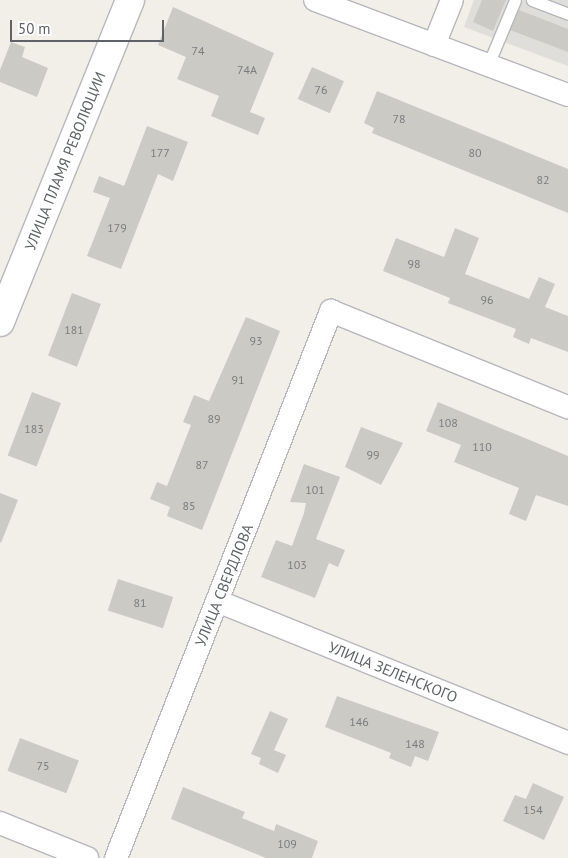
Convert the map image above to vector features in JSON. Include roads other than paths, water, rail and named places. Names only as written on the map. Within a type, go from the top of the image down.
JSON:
[{"type":"street","name":"УЛИЦА ПЛАМЯ РЕВОЛЮЦИИ","points":[[0,322],[130,0]]},
{"type":"street","points":[[315,0],[568,95]]},
{"type":"street","points":[[434,45],[452,0]]},
{"type":"street","name":"УЛИЦА СВЕРДЛОВА","points":[[116,858],[332,311],[568,407]]},
{"type":"street","name":"УЛИЦА ЗЕЛЕНСКОГО","points":[[217,601],[568,743]]},
{"type":"street","points":[[0,823],[87,858]]},
{"type":"lane","points":[[488,65],[516,0]]},
{"type":"lane","points":[[532,0],[568,14]]}]
